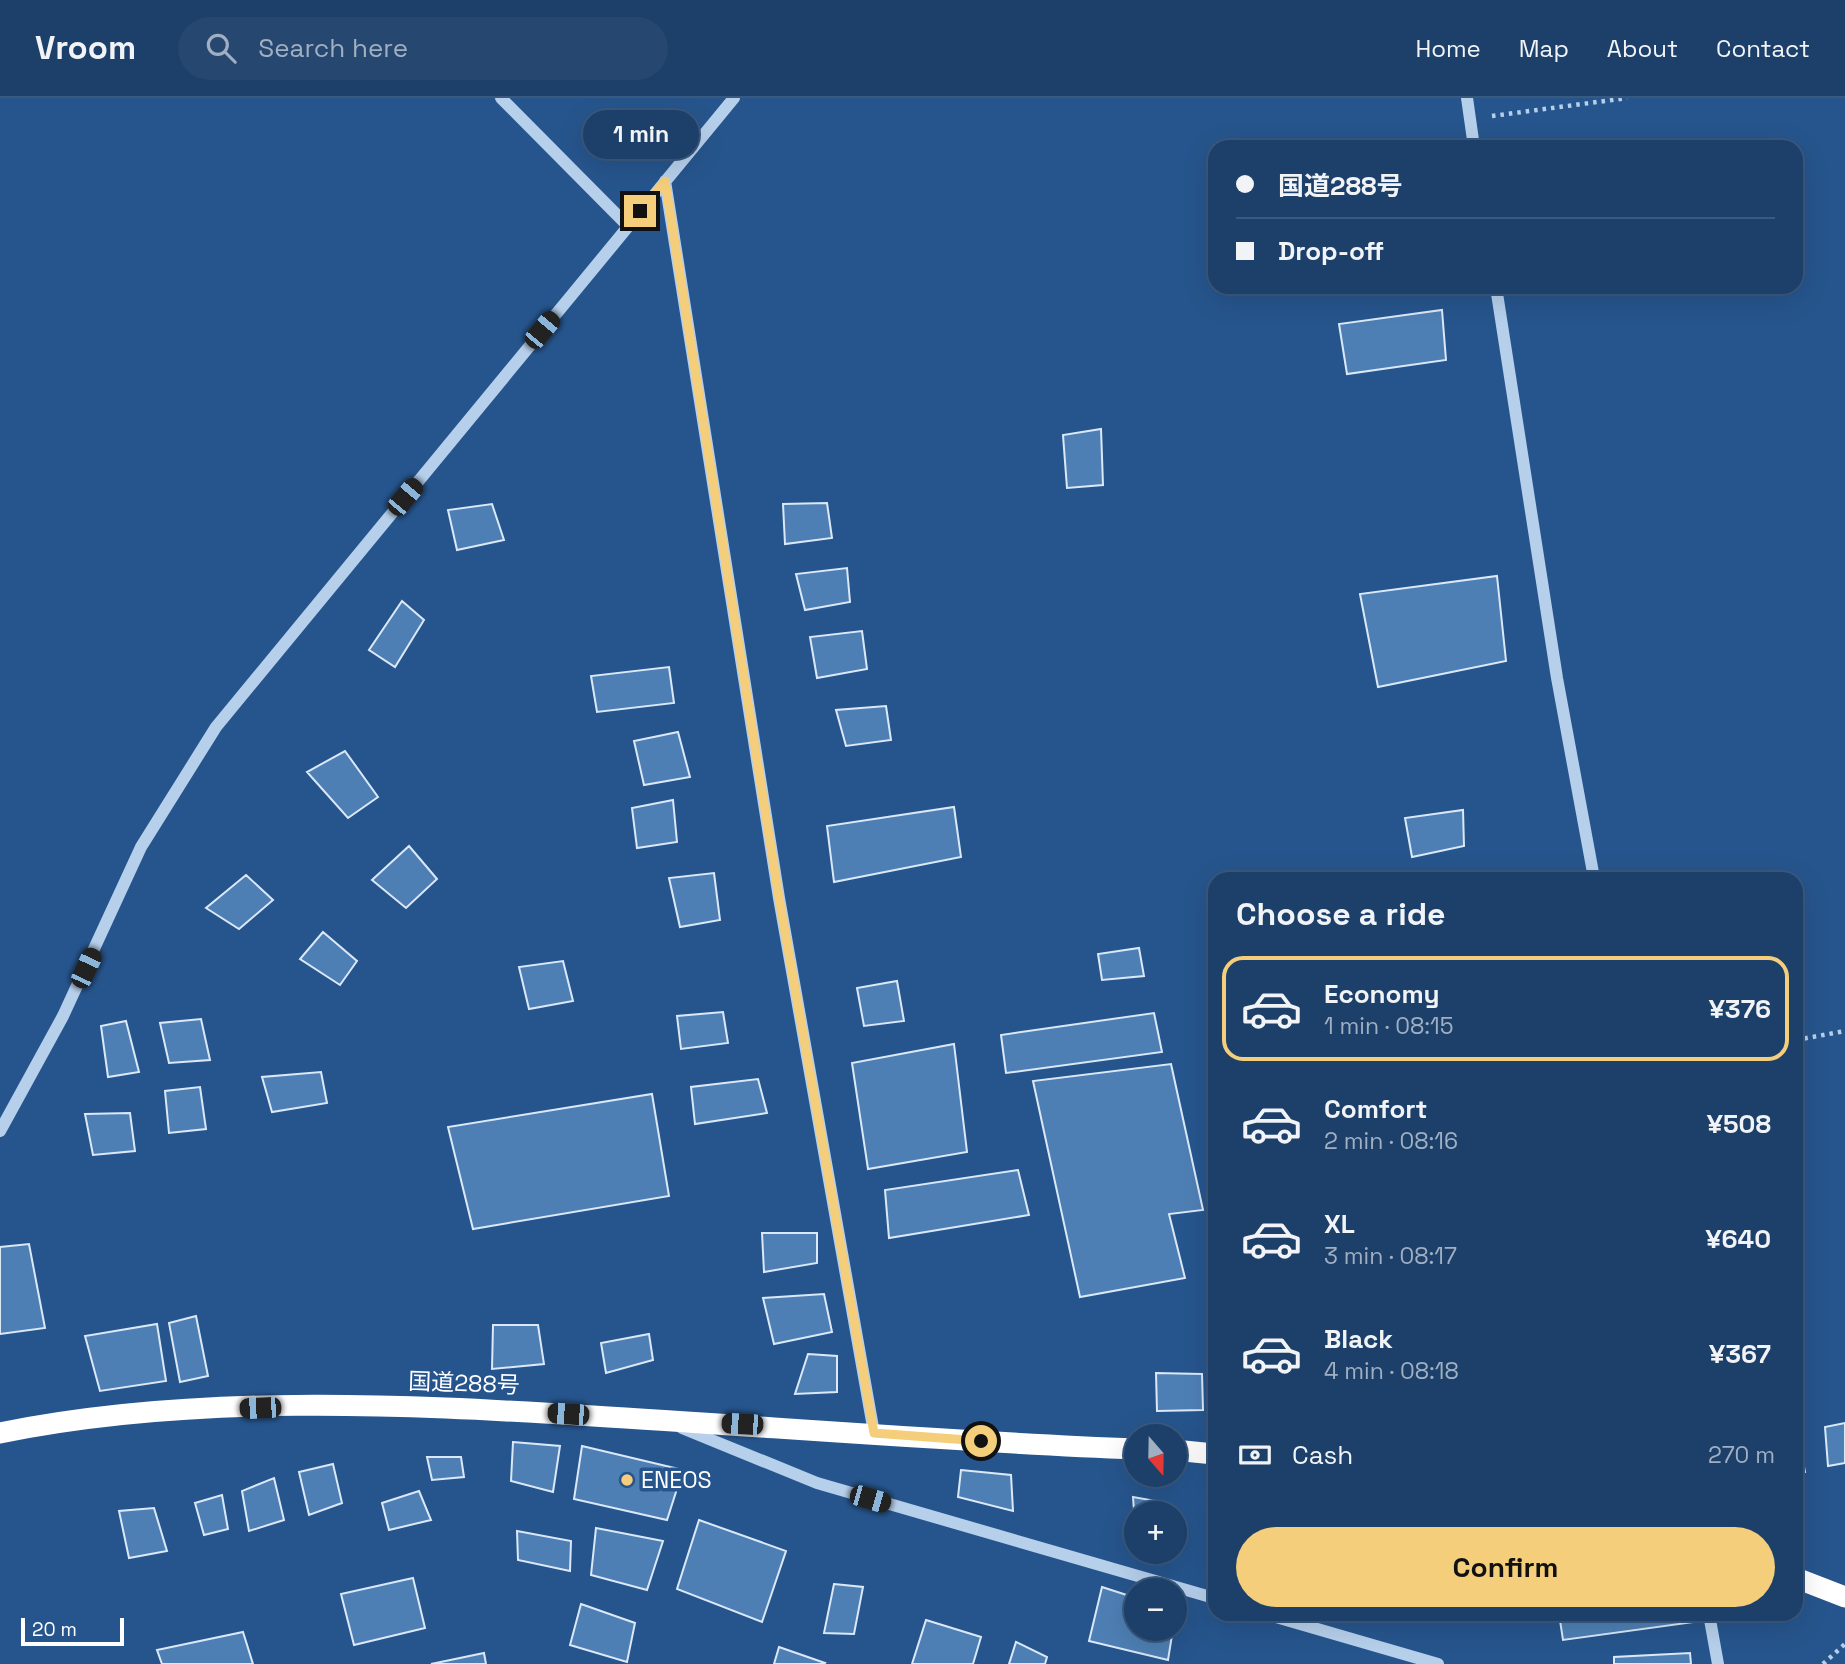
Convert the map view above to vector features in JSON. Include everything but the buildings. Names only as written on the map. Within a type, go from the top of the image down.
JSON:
[{"type":"highway","name":"国道288号","points":[[0,1433],[47,1423],[189,1410],[331,1405],[486,1409],[1124,1449]]},
{"type":"highway","points":[[1187,1451],[1208,1453]]},
{"type":"highway","points":[[1803,1581],[1845,1597]]},
{"type":"street","points":[[501,98],[628,226]]},
{"type":"street","points":[[0,1130],[63,1016],[141,847],[216,727],[734,98]]},
{"type":"street","points":[[1467,98],[1473,140]]},
{"type":"street","points":[[665,181],[779,898],[874,1433]]},
{"type":"street","points":[[1497,294],[1557,678],[1593,872]]},
{"type":"street","points":[[662,1419],[817,1483],[1208,1596]]},
{"type":"street","points":[[1290,1621],[1438,1664]]},
{"type":"street","points":[[1710,1621],[1718,1664]]},
{"type":"path","points":[[1470,119],[1627,98]]},
{"type":"path","points":[[1803,1039],[1845,1031]]},
{"type":"path","points":[[1823,1664],[1845,1644]]},
{"type":"place","name":"ENEOS","points":[[627,1480]]},
{"type":"route","points":[[640,211],[665,181],[779,898],[874,1433],[981,1441]]}]
